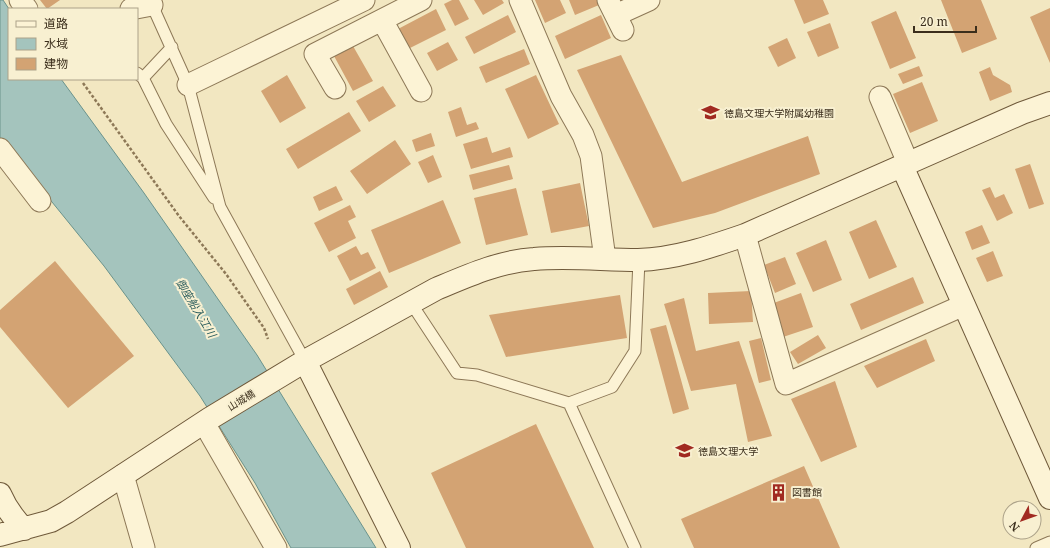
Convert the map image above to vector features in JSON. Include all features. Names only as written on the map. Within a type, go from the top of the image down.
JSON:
[{"type":"street","points":[[188,85],[364,0]]},
{"type":"street","points":[[335,88],[315,54],[421,0]]},
{"type":"street","points":[[520,0],[561,96],[583,134],[591,156],[605,259]]},
{"type":"street","points":[[616,15],[649,0]]},
{"type":"street","points":[[136,8],[152,5]]},
{"type":"street","points":[[382,20],[421,91]]},
{"type":"street","points":[[880,97],[905,165],[964,305],[1050,498]]},
{"type":"street","name":"山城橋","points":[[0,536],[51,521],[207,421],[305,361],[456,280],[512,262],[534,259],[640,260],[691,252],[745,235],[1022,113],[1050,104]]},
{"type":"street","points":[[0,149],[40,200]]},
{"type":"street","points":[[745,235],[786,384],[964,305]]},
{"type":"street","points":[[305,361],[399,548]]},
{"type":"street","points":[[207,421],[276,548]]},
{"type":"street","points":[[123,475],[144,548]]},
{"type":"street","points":[[0,494],[5,506],[24,529]]},
{"type":"lane","points":[[152,5],[188,85],[220,207]]},
{"type":"lane","points":[[172,47],[140,75],[166,124],[220,207],[305,361]]},
{"type":"lane","points":[[411,303],[457,373],[476,375],[569,403],[612,388],[635,350],[640,260]]},
{"type":"lane","points":[[569,403],[635,548]]},
{"type":"lane","points":[[1036,548],[1050,542]]},
{"type":"path","points":[[83,83],[178,216],[226,274],[264,328],[268,339]]},
{"type":"water","name":"御座船入江川","points":[[0,0],[3,0],[8,8],[8,80],[62,80],[144,193],[257,355],[376,548],[291,548],[255,483],[200,396],[104,266],[0,138]]},
{"type":"building","points":[[40,0],[60,0],[48,8],[46,8]]},
{"type":"building","points":[[452,0],[459,0],[469,19],[455,26],[444,4]]},
{"type":"building","points":[[474,0],[502,0],[504,3],[483,15]]},
{"type":"building","points":[[535,0],[560,0],[566,13],[545,23]]},
{"type":"building","points":[[569,0],[597,0],[599,5],[575,15]]},
{"type":"building","points":[[794,0],[823,0],[829,14],[804,24]]},
{"type":"building","points":[[941,0],[981,0],[997,39],[962,53]]},
{"type":"building","points":[[1050,8],[1050,63],[1030,17]]},
{"type":"building","points":[[436,9],[446,30],[408,49],[398,29]]},
{"type":"building","points":[[896,11],[916,58],[890,69],[871,22]]},
{"type":"building","points":[[508,15],[516,32],[474,54],[465,37]]},
{"type":"building","points":[[601,15],[611,38],[565,59],[555,36]]},
{"type":"building","points":[[830,23],[839,48],[818,57],[807,32]]},
{"type":"building","points":[[787,38],[796,58],[778,67],[768,47]]},
{"type":"building","points":[[448,42],[458,60],[437,71],[427,53]]},
{"type":"building","points":[[353,46],[373,81],[353,91],[334,56]]},
{"type":"building","points":[[524,49],[530,64],[486,83],[479,67]]},
{"type":"building","points":[[621,55],[682,182],[808,136],[820,174],[715,213],[653,228],[577,70]]},
{"type":"building","points":[[919,66],[923,76],[903,84],[898,74]]},
{"type":"building","points":[[990,67],[993,75],[1010,85],[1012,92],[990,101],[979,72]]},
{"type":"building","points":[[287,75],[306,108],[280,123],[261,91]]},
{"type":"building","points":[[536,75],[559,124],[528,139],[505,89]]},
{"type":"building","points":[[922,82],[938,121],[910,133],[893,94]]},
{"type":"building","points":[[383,86],[396,106],[369,122],[356,101]]},
{"type":"building","points":[[461,107],[467,125],[476,122],[479,129],[456,137],[448,112]]},
{"type":"building","points":[[349,112],[361,131],[298,169],[286,149]]},
{"type":"building","points":[[431,133],[435,146],[416,152],[412,140]]},
{"type":"building","points":[[487,137],[492,153],[510,147],[513,157],[471,169],[463,144]]},
{"type":"building","points":[[395,140],[411,164],[367,194],[350,171]]},
{"type":"building","points":[[433,155],[442,177],[428,183],[418,162]]},
{"type":"building","points":[[1030,164],[1044,204],[1029,209],[1015,169]]},
{"type":"building","points":[[509,165],[513,179],[473,190],[469,175]]},
{"type":"building","points":[[580,183],[589,226],[551,233],[542,191]]},
{"type":"building","points":[[336,186],[343,200],[319,211],[313,197]]},
{"type":"building","points":[[990,187],[995,198],[1004,194],[1013,213],[997,221],[982,190]]},
{"type":"building","points":[[516,188],[528,235],[486,245],[474,198]]},
{"type":"building","points":[[443,200],[461,243],[389,273],[371,230]]},
{"type":"building","points":[[350,205],[356,217],[348,221],[356,238],[329,252],[314,223]]},
{"type":"building","points":[[876,220],[897,267],[869,279],[849,232]]},
{"type":"building","points":[[982,225],[990,243],[972,250],[965,232]]},
{"type":"building","points":[[826,240],[842,280],[813,292],[796,253]]},
{"type":"building","points":[[356,246],[361,255],[368,252],[376,268],[350,281],[337,256]]},
{"type":"building","points":[[993,251],[1003,276],[987,282],[976,258]]},
{"type":"building","points":[[785,257],[796,284],[775,293],[764,265]]},
{"type":"building","points":[[55,261],[134,356],[68,408],[0,327],[0,310]]},
{"type":"building","points":[[380,271],[388,287],[354,305],[346,289]]},
{"type":"building","points":[[913,277],[924,303],[861,330],[850,304]]},
{"type":"building","points":[[751,291],[753,322],[709,324],[708,293]]},
{"type":"building","points":[[801,293],[813,327],[783,337],[771,304]]},
{"type":"building","points":[[620,295],[627,338],[506,357],[489,315]]},
{"type":"building","points":[[684,298],[696,351],[739,341],[772,436],[748,442],[736,384],[691,391],[664,304]]},
{"type":"building","points":[[666,325],[689,409],[673,414],[650,329]]},
{"type":"building","points":[[818,335],[826,348],[798,364],[790,352]]},
{"type":"building","points":[[761,338],[771,380],[759,383],[749,341]]},
{"type":"building","points":[[926,339],[935,361],[877,388],[864,366]]},
{"type":"building","points":[[835,381],[857,447],[821,462],[791,399]]},
{"type":"building","points":[[536,424],[594,548],[466,548],[431,473]]},
{"type":"building","name":"図書館","points":[[804,466],[840,548],[694,548],[681,519]]},
{"type":"place","name":"徳島文理大学附属幼稚園","points":[[711,113]]},
{"type":"place","name":"徳島文理大学","points":[[685,451]]},
{"type":"place","name":"図書館","points":[[779,492]]}]
